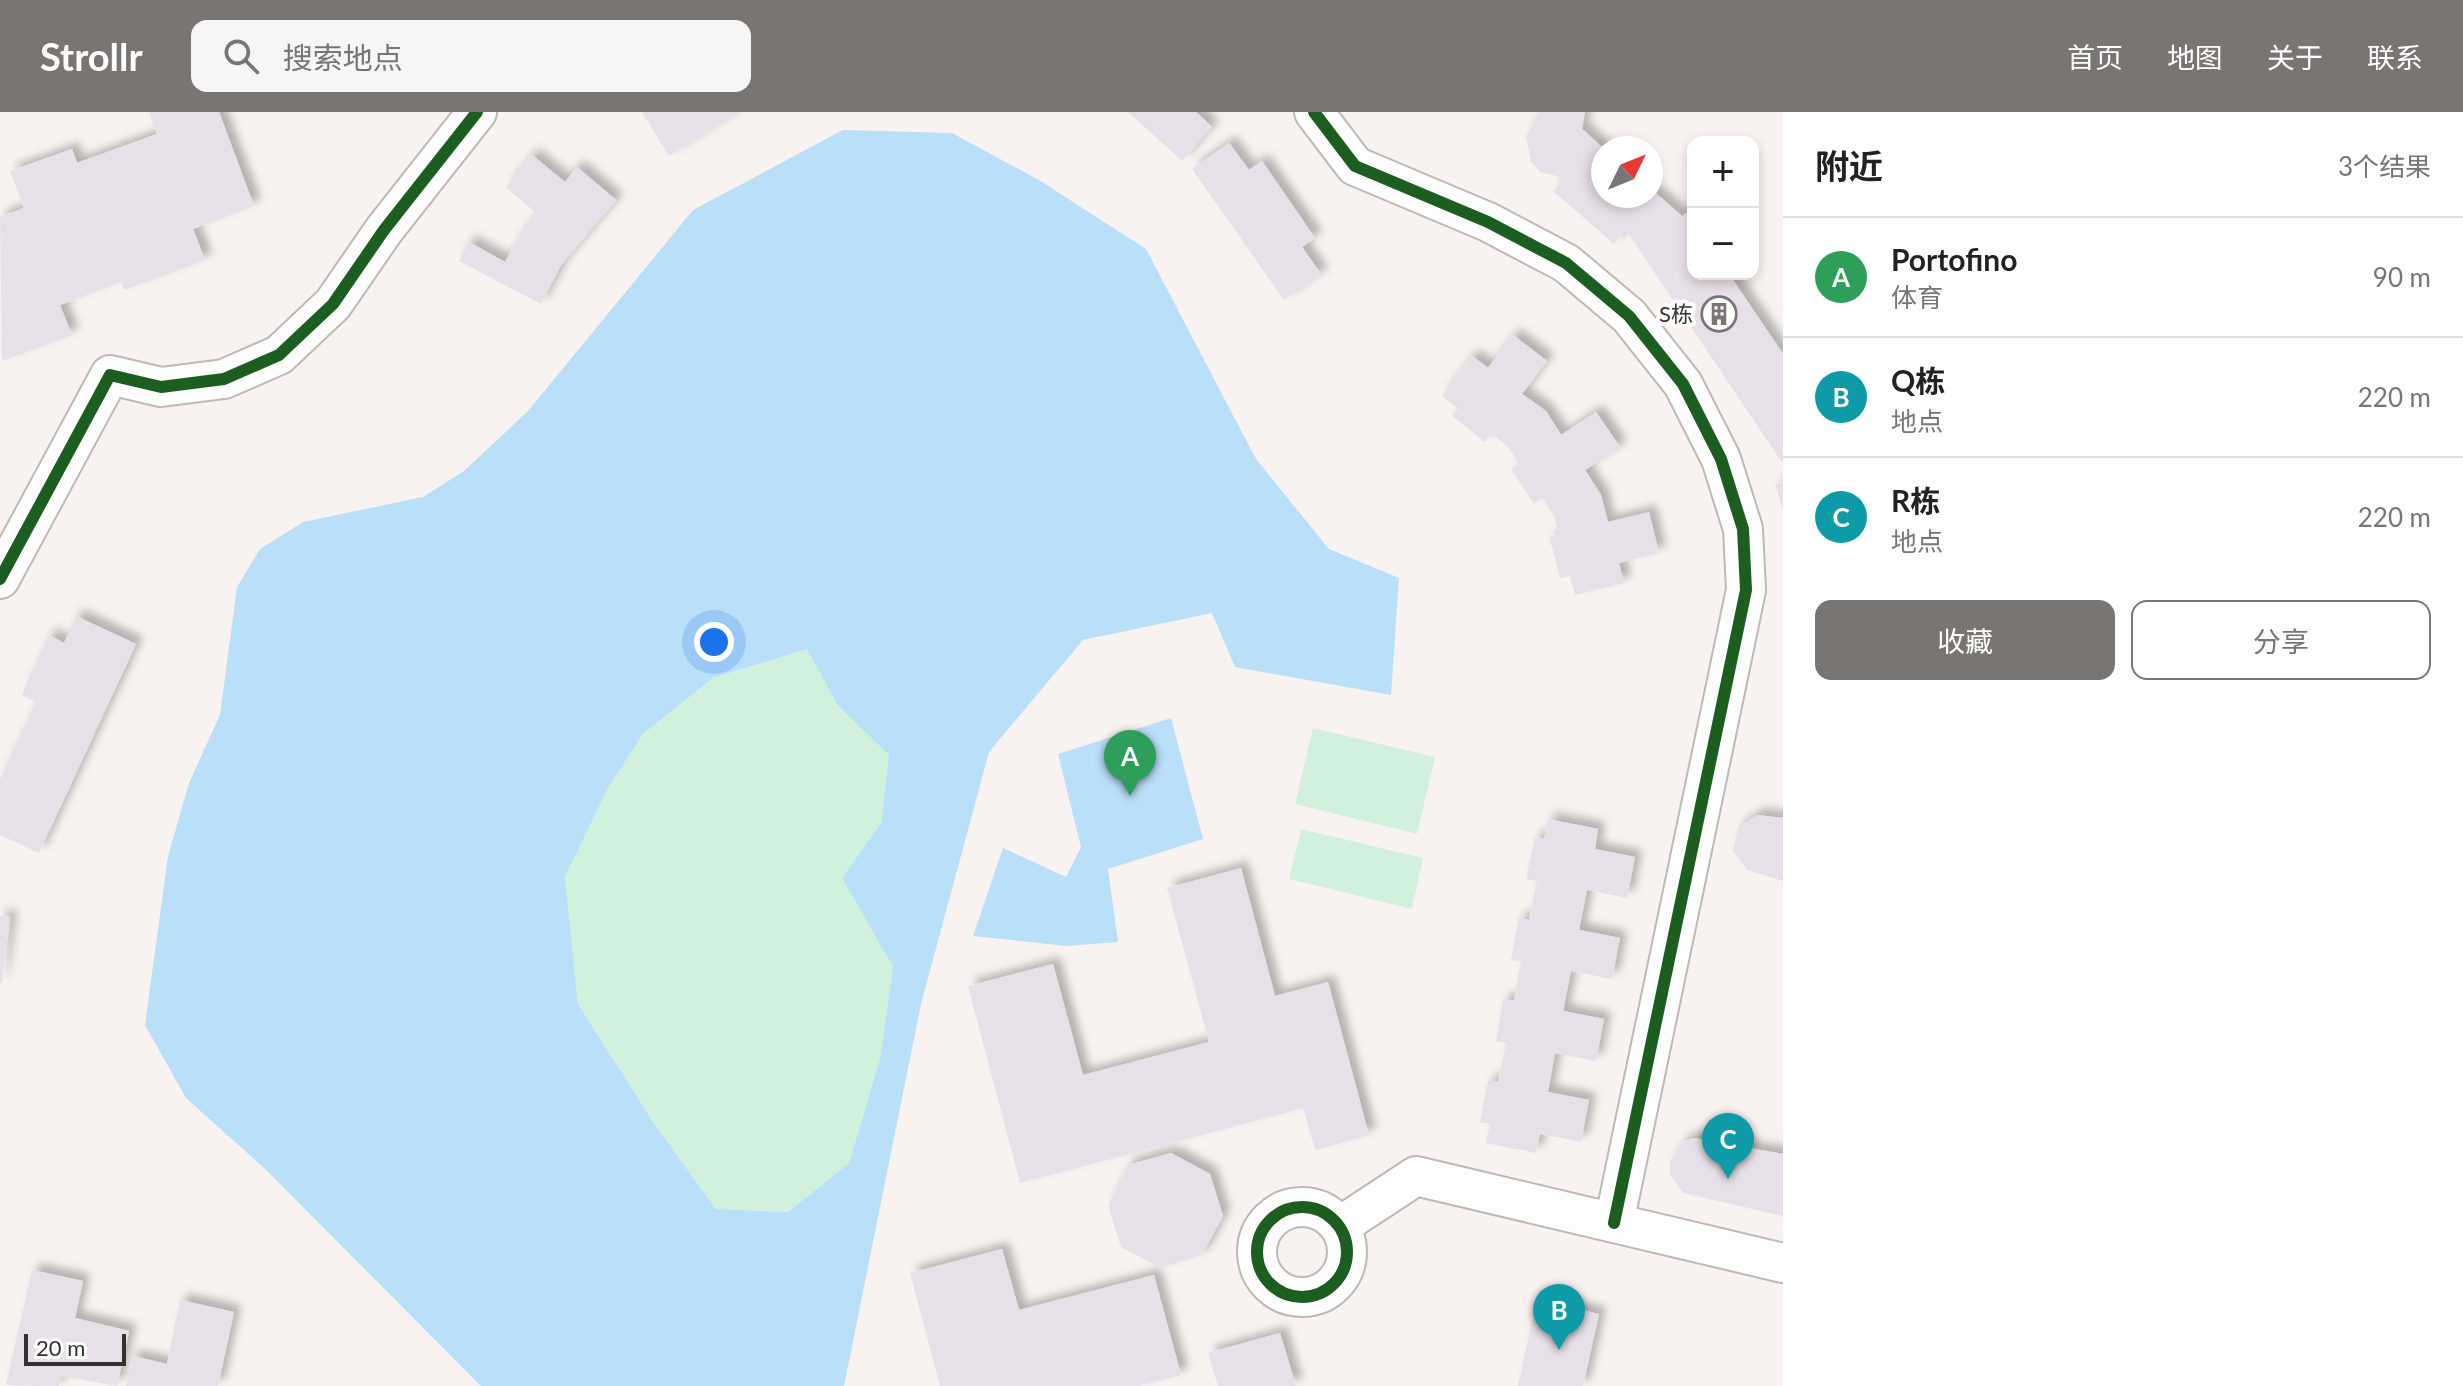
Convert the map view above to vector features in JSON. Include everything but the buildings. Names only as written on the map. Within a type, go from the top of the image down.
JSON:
[{"type":"street","points":[[0,579],[14,520],[110,375],[161,387],[224,379],[279,355],[333,304],[392,218],[477,112]]},
{"type":"street","points":[[1314,112],[1355,166],[1488,222],[1566,263],[1629,316],[1683,384],[1721,459],[1743,529],[1746,590],[1614,1223]]},
{"type":"street","points":[[1340,1226],[1416,1176],[1783,1263]]},
{"type":"green space","points":[[807,649],[838,706],[889,755],[881,823],[842,878],[893,967],[880,1059],[849,1163],[788,1212],[716,1209],[655,1125],[578,1004],[565,877],[609,785],[643,734],[713,678]]},
{"type":"green space","points":[[1313,728],[1435,757],[1417,834],[1295,804]]},
{"type":"green space","points":[[1301,829],[1423,858],[1412,909],[1289,879]]},
{"type":"water","points":[[843,130],[952,133],[1039,180],[1146,249],[1256,459],[1329,549],[1399,578],[1391,695],[1235,667],[1212,613],[1083,640],[989,752],[921,1004],[844,1386],[481,1386],[263,1167],[186,1098],[145,1025],[168,856],[189,783],[220,715],[237,587],[260,549],[303,522],[423,497],[464,471],[528,411],[693,210]],"holes":[[[807,649],[838,706],[889,755],[881,823],[842,878],[893,967],[880,1059],[849,1163],[788,1212],[716,1209],[655,1125],[578,1004],[565,877],[609,786],[643,734],[713,678]]]},
{"type":"water","points":[[1171,718],[1203,839],[1108,869],[1118,942],[1066,946],[973,936],[1003,848],[1066,877],[1081,847],[1058,754]]},
{"type":"cycle path","points":[[0,579],[110,375],[161,387],[224,379],[279,355],[333,304],[384,230],[477,112]]},
{"type":"cycle path","points":[[1314,112],[1355,166],[1488,222],[1566,263],[1629,316],[1683,384],[1721,459],[1743,529],[1746,590],[1614,1223]]},
{"type":"cycle path","points":[[1302,1207],[1319,1210],[1334,1220],[1344,1235],[1347,1252],[1344,1269],[1334,1284],[1319,1294],[1302,1297],[1285,1294],[1270,1284],[1260,1269],[1257,1252],[1260,1235],[1270,1220],[1285,1210],[1302,1207]]},
{"type":"place","name":"S栋","points":[[1719,314]]},
{"type":"place","name":"Portofino","points":[[1130,796]]},
{"type":"place","name":"R栋","points":[[1728,1179]]},
{"type":"place","name":"Q栋","points":[[1559,1350]]}]
